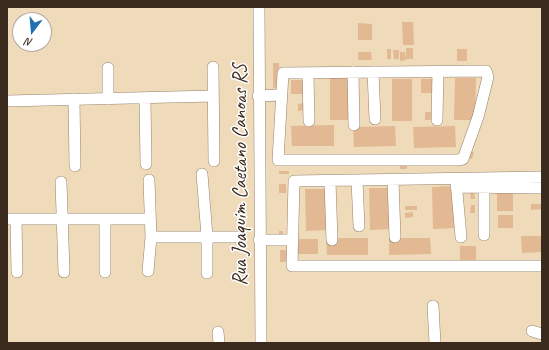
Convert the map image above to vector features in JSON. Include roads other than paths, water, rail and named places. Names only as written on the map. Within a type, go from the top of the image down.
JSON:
[{"type":"street","name":"Rua Joaquim Caetano Canoas RS","points":[[259,7],[258,96],[261,343]]},
{"type":"street","points":[[213,67],[214,161]]},
{"type":"street","points":[[108,68],[108,99]]},
{"type":"street","points":[[437,120],[438,71]]},
{"type":"street","points":[[438,71],[486,71],[488,77],[478,117],[462,159],[278,160],[283,73],[438,71]]},
{"type":"street","points":[[352,72],[354,125]]},
{"type":"street","points":[[373,72],[375,119]]},
{"type":"street","points":[[308,73],[309,121]]},
{"type":"street","points":[[258,96],[282,95]]},
{"type":"street","points":[[7,100],[74,100],[213,96]]},
{"type":"street","points":[[145,98],[146,164]]},
{"type":"street","points":[[74,100],[75,166]]},
{"type":"street","points":[[202,174],[207,273]]},
{"type":"street","points":[[484,183],[542,177]]},
{"type":"street","points":[[148,271],[151,237],[149,180]]},
{"type":"street","points":[[357,180],[359,226]]},
{"type":"street","points":[[542,188],[484,183],[393,180],[294,181],[292,266],[542,266]]},
{"type":"street","points":[[393,180],[395,237]]},
{"type":"street","points":[[330,181],[332,240]]},
{"type":"street","points":[[61,182],[64,272]]},
{"type":"street","points":[[456,183],[461,238]]},
{"type":"street","points":[[484,183],[484,235]]},
{"type":"street","points":[[17,272],[12,219],[150,219]]},
{"type":"street","points":[[105,219],[105,272]]},
{"type":"street","points":[[151,237],[238,236]]},
{"type":"street","points":[[259,240],[293,240]]},
{"type":"street","points":[[433,306],[435,343]]}]
